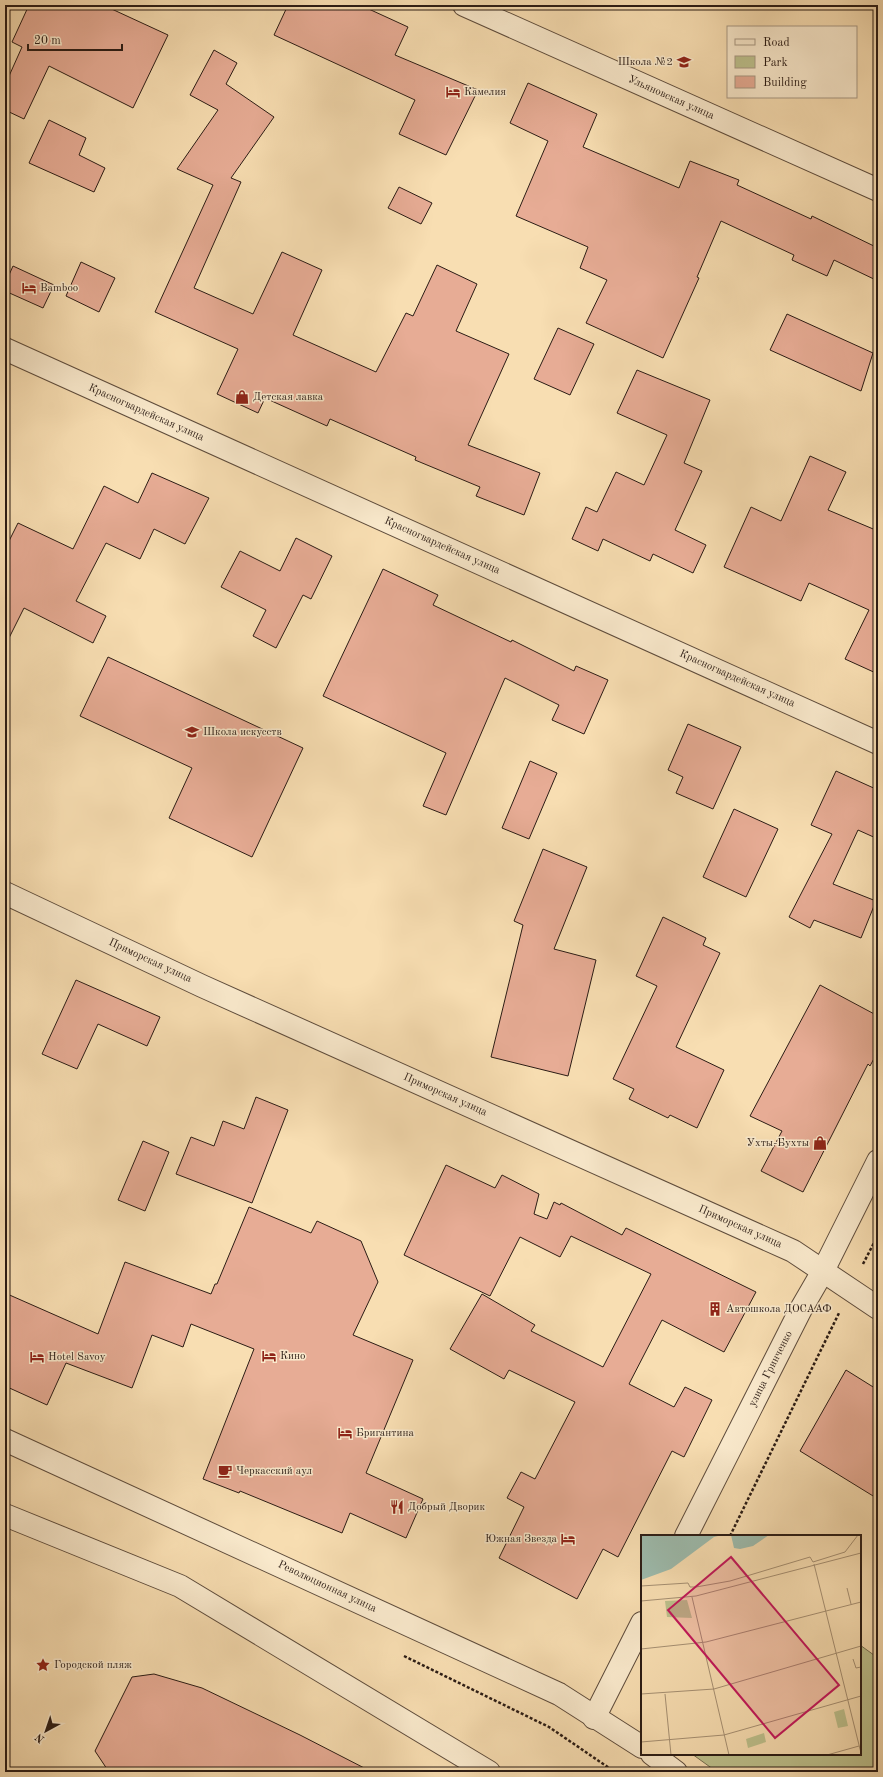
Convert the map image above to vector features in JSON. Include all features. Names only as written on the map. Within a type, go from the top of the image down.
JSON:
[{"type":"street","name":"Ульяновская улица","points":[[464,5],[878,190]]},
{"type":"street","name":"Красногвардейская улица","points":[[5,349],[878,743]]},
{"type":"street","name":"Приморская улица","points":[[5,893],[202,986],[793,1251],[878,1308]]},
{"type":"street","name":"улица Гринченко","points":[[687,1535],[801,1309],[824,1271],[878,1161]]},
{"type":"street","name":"Революционная улица","points":[[5,1440],[559,1694],[594,1718],[641,1746]]},
{"type":"street","points":[[5,1515],[180,1586],[489,1772]]},
{"type":"street","points":[[594,1718],[641,1625]]},
{"type":"street","points":[[653,1755],[676,1772]]},
{"type":"path","points":[[730,1535],[850,1289],[878,1235]]},
{"type":"path","points":[[402,1655],[549,1727],[615,1772]]},
{"type":"green space","points":[[861,1646],[878,1658],[878,1772],[717,1772],[693,1755],[861,1755]]},
{"type":"building","points":[[29,5],[103,5],[168,35],[133,108],[49,66],[24,119],[5,110],[5,85],[22,47],[12,42]]},
{"type":"building","points":[[288,5],[360,5],[408,27],[395,55],[478,90],[446,155],[399,134],[415,100],[274,35]]},
{"type":"building","points":[[214,50],[237,63],[226,84],[274,117],[231,178],[241,182],[194,288],[253,314],[282,252],[322,270],[293,335],[376,372],[406,313],[413,316],[437,265],[477,284],[456,331],[509,354],[468,445],[540,473],[524,515],[476,496],[480,487],[415,460],[416,457],[330,419],[327,426],[265,398],[258,413],[217,394],[238,349],[155,312],[213,185],[177,169],[218,110],[190,95]]},
{"type":"building","points":[[528,83],[597,114],[583,147],[679,188],[690,161],[739,180],[737,185],[811,219],[812,216],[878,248],[878,281],[834,260],[827,276],[792,260],[794,255],[721,221],[697,277],[699,278],[663,358],[586,323],[607,280],[580,268],[588,247],[516,216],[548,141],[510,123]]},
{"type":"building","points":[[49,120],[86,138],[79,155],[105,168],[94,192],[29,163]]},
{"type":"building","points":[[399,187],[432,203],[421,224],[388,208]]},
{"type":"building","points":[[81,262],[115,278],[99,312],[66,296]]},
{"type":"building","name":"Bamboo","points":[[13,266],[54,285],[43,308],[5,291],[5,284]]},
{"type":"building","points":[[787,314],[873,353],[861,391],[770,350]]},
{"type":"building","points":[[558,328],[594,344],[570,395],[534,379]]},
{"type":"building","points":[[637,370],[710,400],[684,463],[702,471],[675,530],[706,545],[693,573],[653,554],[650,561],[603,539],[598,551],[572,539],[586,507],[597,512],[616,472],[644,485],[667,435],[617,413]]},
{"type":"building","points":[[810,456],[846,472],[828,510],[878,531],[878,674],[845,659],[869,610],[809,583],[801,601],[724,567],[751,507],[781,521]]},
{"type":"building","points":[[152,473],[209,498],[185,544],[154,529],[140,559],[106,543],[76,601],[106,616],[93,643],[24,608],[5,646],[5,549],[18,523],[73,549],[104,486],[138,503]]},
{"type":"building","points":[[296,538],[332,556],[311,599],[303,595],[276,648],[253,636],[266,610],[221,587],[240,551],[280,571]]},
{"type":"building","points":[[383,569],[438,595],[433,605],[511,642],[512,640],[574,671],[576,666],[608,680],[584,734],[552,720],[559,705],[505,678],[446,815],[423,806],[446,753],[323,696]]},
{"type":"building","name":"Школа искусств","points":[[108,657],[303,748],[252,857],[169,818],[192,768],[80,716]]},
{"type":"building","points":[[688,724],[741,747],[713,809],[676,793],[683,777],[668,770]]},
{"type":"building","points":[[530,761],[557,773],[529,839],[502,828]]},
{"type":"building","points":[[836,771],[878,790],[878,839],[858,830],[833,884],[876,901],[861,938],[814,920],[810,928],[789,917],[832,834],[811,825]]},
{"type":"building","points":[[734,809],[778,829],[746,897],[703,877]]},
{"type":"building","points":[[543,849],[587,867],[554,949],[596,960],[568,1076],[491,1057],[523,925],[514,921]]},
{"type":"building","points":[[663,917],[706,938],[703,945],[720,953],[676,1047],[724,1070],[697,1128],[670,1115],[668,1118],[629,1099],[634,1089],[613,1079],[657,986],[636,976]]},
{"type":"building","points":[[76,980],[160,1017],[147,1046],[98,1024],[77,1069],[42,1054]]},
{"type":"building","points":[[820,985],[878,1016],[878,1051],[870,1066],[868,1064],[803,1192],[761,1171],[782,1131],[750,1116]]},
{"type":"building","points":[[256,1097],[288,1110],[252,1203],[176,1174],[191,1137],[214,1146],[223,1121],[244,1129]]},
{"type":"building","points":[[143,1141],[169,1152],[145,1211],[118,1200]]},
{"type":"building","points":[[446,1165],[495,1188],[502,1175],[539,1194],[534,1214],[547,1219],[554,1202],[560,1205],[561,1203],[622,1235],[626,1228],[756,1292],[724,1352],[662,1320],[629,1384],[674,1407],[685,1387],[712,1400],[684,1457],[672,1451],[618,1557],[603,1549],[577,1599],[499,1558],[524,1507],[507,1498],[521,1472],[535,1479],[575,1402],[509,1370],[504,1379],[450,1349],[482,1294],[535,1325],[531,1331],[603,1367],[651,1274],[571,1236],[560,1257],[520,1237],[490,1296],[404,1255]]},
{"type":"building","points":[[249,1207],[311,1233],[317,1221],[361,1241],[378,1282],[353,1335],[413,1360],[366,1473],[423,1499],[406,1538],[350,1513],[342,1533],[240,1491],[239,1493],[203,1479],[254,1349],[191,1324],[183,1347],[152,1335],[132,1388],[66,1363],[47,1405],[5,1386],[5,1293],[98,1334],[125,1262],[211,1294],[215,1284],[217,1284]]},
{"type":"building","points":[[846,1370],[878,1390],[878,1499],[800,1451]]},
{"type":"building","points":[[154,1674],[202,1688],[300,1735],[372,1772],[109,1772],[95,1751],[132,1677]]},
{"type":"place","name":"Школа №2","points":[[684,62]]},
{"type":"place","name":"Камелия","points":[[453,92]]},
{"type":"place","name":"Bamboo","points":[[29,288]]},
{"type":"place","name":"Детская лавка","points":[[242,397]]},
{"type":"place","name":"Школа искусств","points":[[192,732]]},
{"type":"place","name":"Ухты-Бухты","points":[[820,1143]]},
{"type":"place","name":"Автошкола ДОСААФ","points":[[715,1309]]},
{"type":"place","name":"Кино","points":[[269,1356]]},
{"type":"place","name":"Hotel Savoy","points":[[37,1357]]},
{"type":"place","name":"Бригантина","points":[[345,1433]]},
{"type":"place","name":"Черкасский аул","points":[[225,1471]]},
{"type":"place","name":"Добрый Дворик","points":[[397,1507]]},
{"type":"place","name":"Южная Звезда","points":[[568,1539]]},
{"type":"place","name":"Городской пляж","points":[[43,1665]]}]
